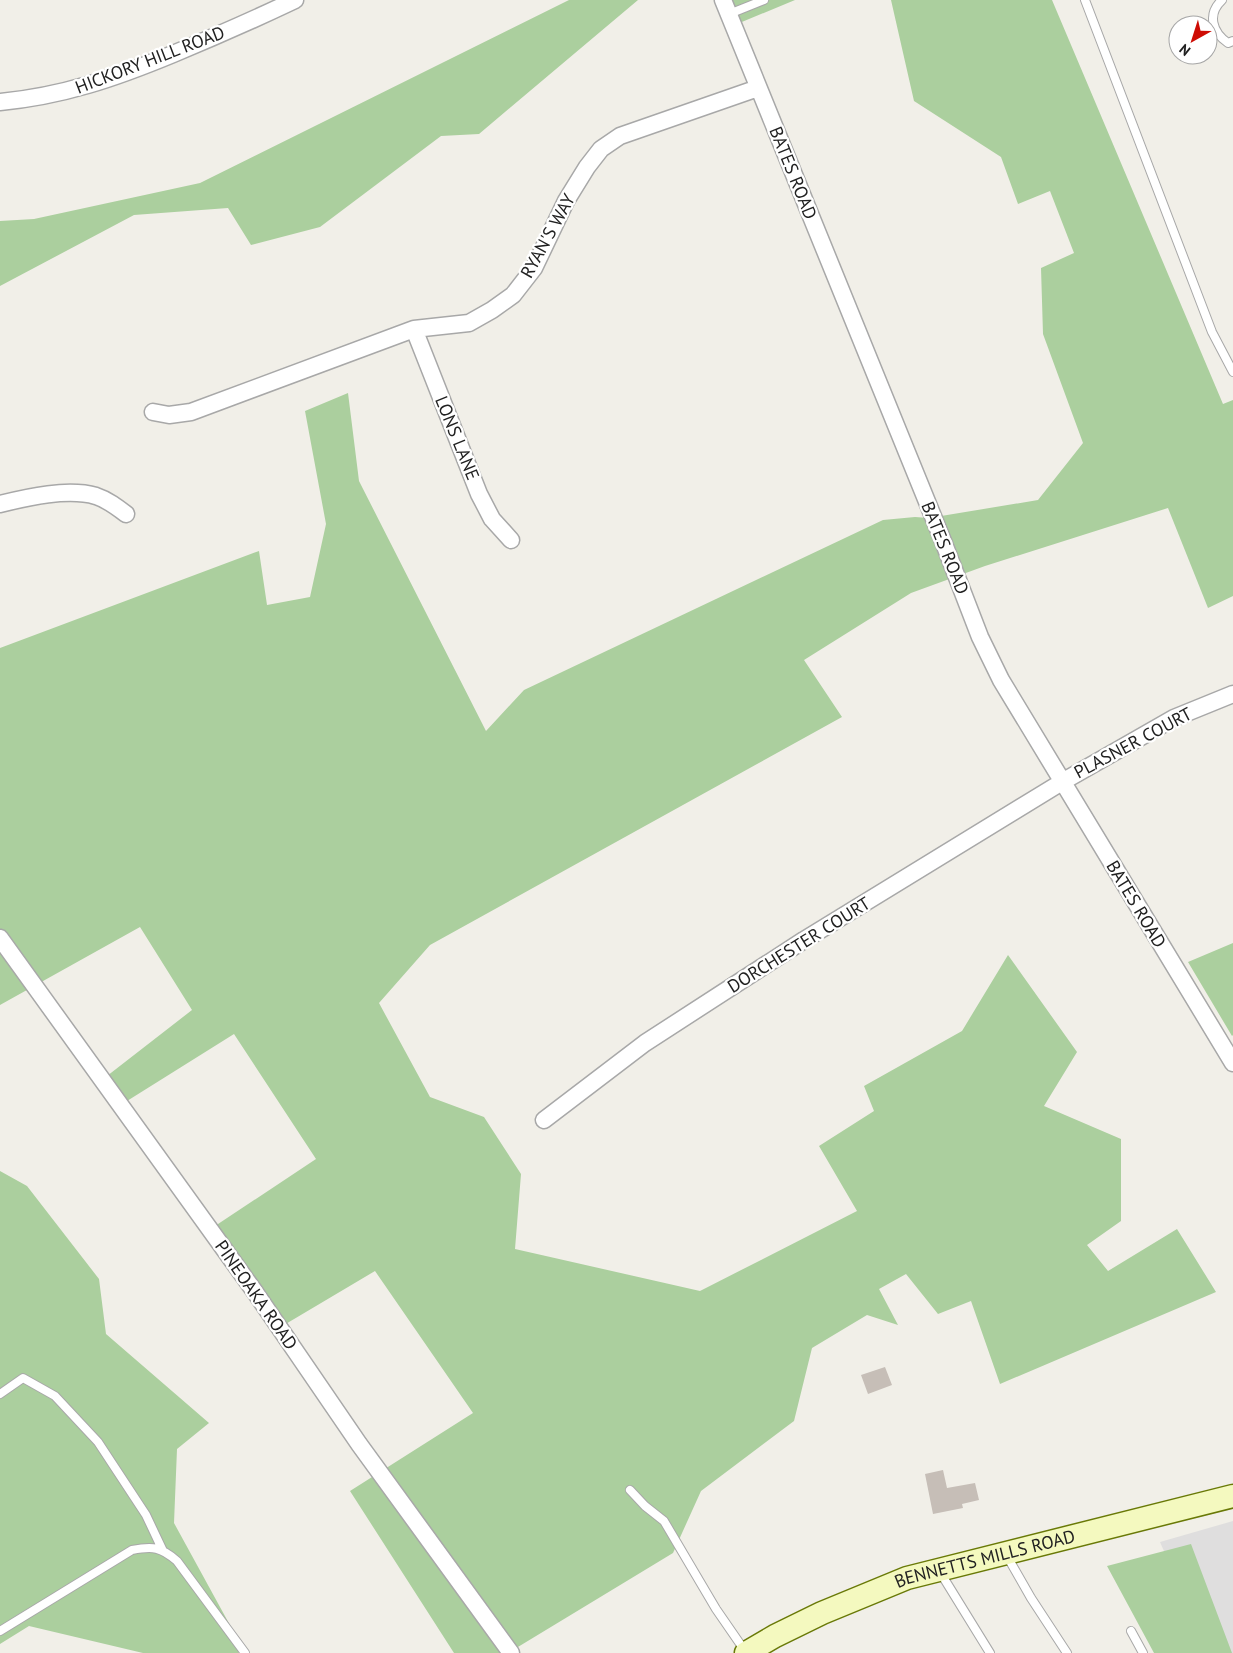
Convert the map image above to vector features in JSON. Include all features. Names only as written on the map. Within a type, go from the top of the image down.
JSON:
[{"type":"main road","name":"BENNETTS MILLS ROAD","points":[[751,1652],[775,1636],[822,1613],[908,1578],[1233,1496]]},
{"type":"street","name":"HICKORY HILL ROAD","points":[[0,102],[59,94],[116,77],[231,30],[295,0]]},
{"type":"street","name":"BATES ROAD","points":[[726,7],[943,541],[980,638],[1001,680],[1232,1061]]},
{"type":"street","name":"RYAN'S WAY","points":[[153,412],[169,414],[191,412],[414,329],[469,322],[513,296],[534,268],[566,201],[587,167],[601,149],[620,136],[758,88]]},
{"type":"street","name":"LONS LANE","points":[[414,329],[479,494],[492,520],[511,540]]},
{"type":"street","points":[[0,504],[41,496],[76,494],[95,496],[113,504],[126,514]]},
{"type":"street","name":"PLASNER COURT","points":[[1062,782],[1174,718],[1233,694]]},
{"type":"street","name":"DORCHESTER COURT","points":[[544,1120],[654,1038],[804,940],[1062,782]]},
{"type":"street","name":"PINEOAKA ROAD","points":[[0,938],[255,1292],[365,1452],[511,1653]]},
{"type":"lane","points":[[726,7],[764,0]]},
{"type":"lane","points":[[1085,0],[1212,332],[1233,372]]},
{"type":"lane","points":[[1222,0],[1215,6],[1212,19],[1220,37],[1228,43],[1233,41]]},
{"type":"lane","points":[[0,1394],[23,1378],[56,1396],[98,1442],[146,1515],[163,1550],[177,1561],[188,1574],[245,1653]]},
{"type":"lane","points":[[630,1490],[664,1521],[716,1609],[751,1652]]},
{"type":"lane","points":[[0,1631],[132,1550],[148,1547],[163,1550]]},
{"type":"lane","points":[[1005,1552],[1031,1598],[1066,1653]]},
{"type":"lane","points":[[939,1570],[990,1653]]},
{"type":"lane","points":[[1131,1631],[1143,1653]]},
{"type":"shaded area","points":[[1233,1521],[1233,1653],[1209,1653],[1160,1542]]},
{"type":"green space","points":[[569,0],[638,0],[479,134],[441,136],[320,227],[251,245],[228,208],[134,215],[0,286],[0,221],[34,219],[200,183]]},
{"type":"green space","points":[[728,0],[795,0],[737,24]]},
{"type":"green space","points":[[891,0],[1052,0],[1223,404],[1233,400],[1233,596],[1208,608],[1168,508],[985,566],[911,593],[804,660],[842,717],[430,945],[379,1003],[430,1097],[484,1117],[521,1174],[515,1249],[700,1291],[857,1211],[819,1146],[874,1111],[864,1086],[962,1031],[1008,955],[1077,1052],[1044,1106],[1121,1139],[1121,1221],[1087,1245],[1108,1271],[1177,1229],[1216,1292],[1000,1384],[971,1301],[938,1314],[906,1274],[879,1289],[898,1325],[867,1315],[812,1348],[794,1421],[701,1491],[673,1553],[508,1653],[454,1653],[350,1491],[473,1413],[375,1271],[284,1325],[215,1226],[316,1159],[234,1034],[127,1101],[107,1076],[192,1010],[140,927],[0,1005],[0,648],[259,551],[267,605],[310,597],[326,524],[305,411],[348,393],[359,481],[486,731],[524,690],[883,520],[915,517],[929,518],[1038,500],[1083,443],[1043,334],[1041,268],[1074,253],[1050,191],[1018,204],[1001,157],[914,101]]},
{"type":"green space","points":[[1233,943],[1233,1035],[1232,1036],[1188,962]]},
{"type":"green space","points":[[0,1171],[27,1186],[99,1279],[106,1334],[209,1423],[177,1449],[174,1523],[243,1649],[238,1653],[143,1653],[29,1626],[0,1644]]},
{"type":"green space","points":[[1191,1544],[1232,1653],[1154,1653],[1107,1566]]},
{"type":"building","points":[[885,1367],[892,1385],[868,1394],[861,1375]]},
{"type":"building","points":[[943,1470],[947,1488],[975,1483],[979,1500],[962,1504],[963,1508],[933,1514],[925,1474]]}]
